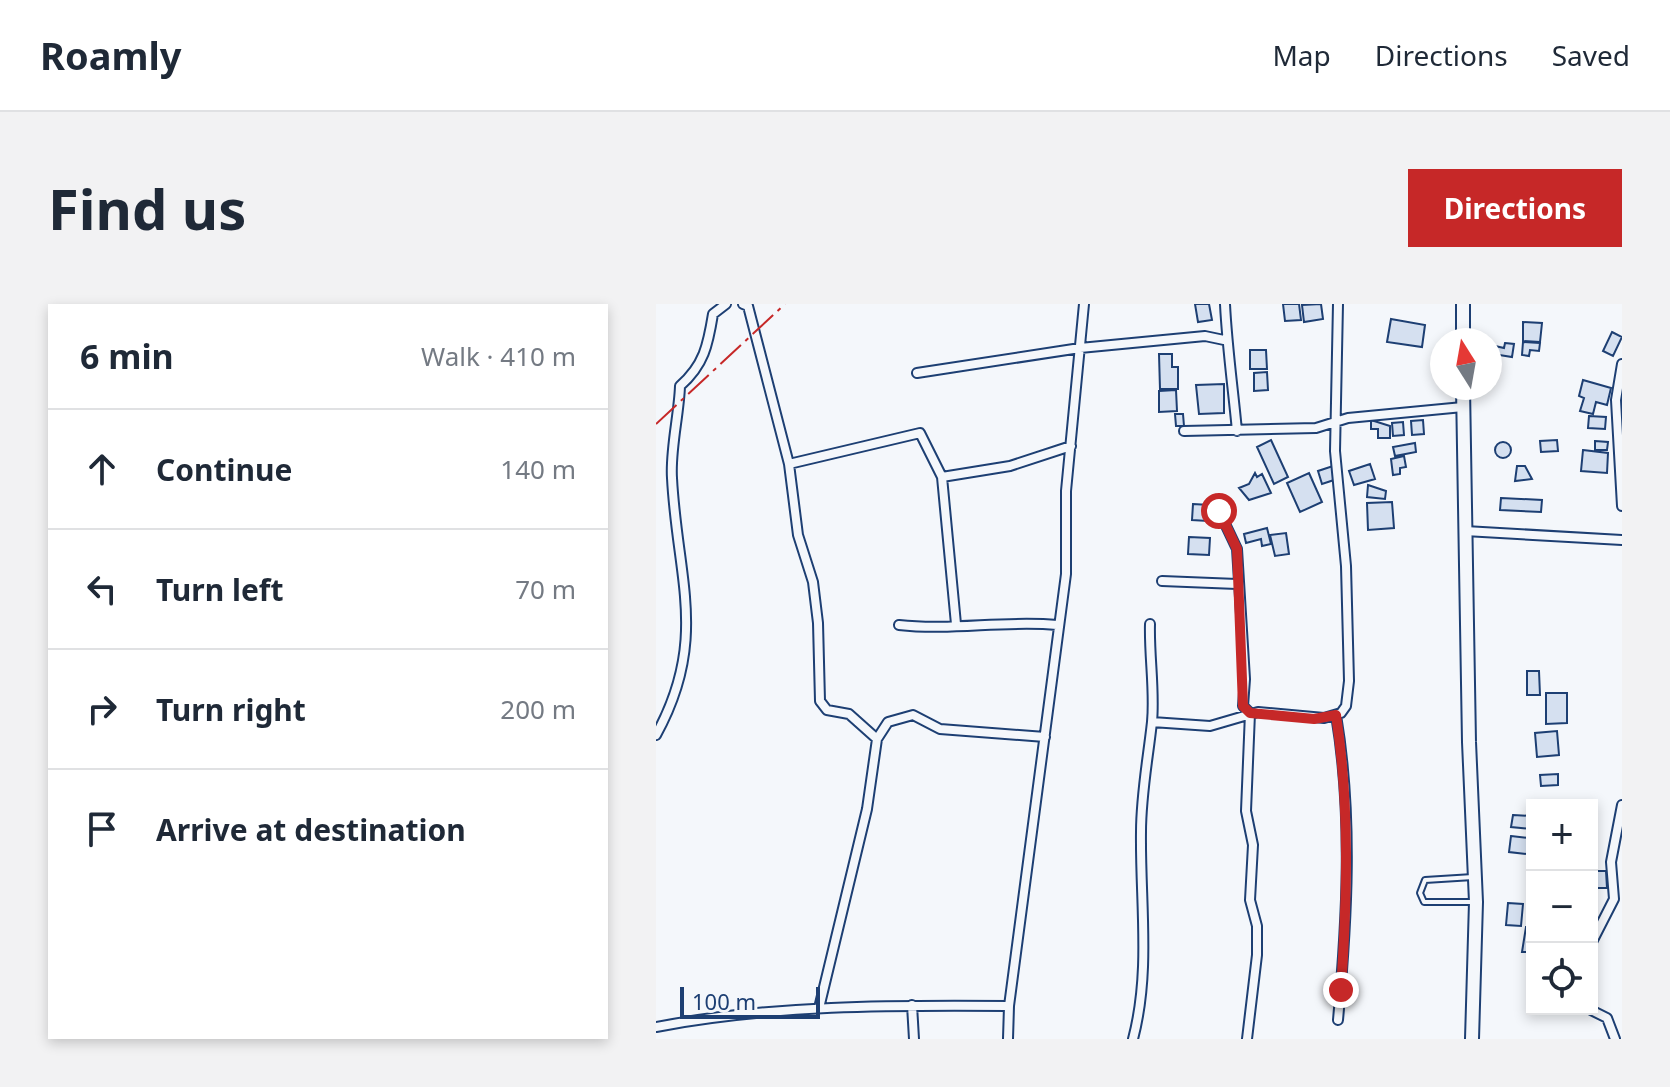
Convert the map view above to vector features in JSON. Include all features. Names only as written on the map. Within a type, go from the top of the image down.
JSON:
[{"type":"main road","points":[[1463,304],[1463,328]]},
{"type":"main road","points":[[1463,400],[1476,902],[1472,1039]]},
{"type":"street","points":[[656,735],[684,668],[688,627],[671,475],[680,386],[698,371],[706,351],[713,314],[726,304]]},
{"type":"street","points":[[743,304],[748,306],[761,351],[789,464],[798,535],[811,572],[817,611],[820,701],[827,710],[849,714],[877,739]]},
{"type":"street","points":[[1008,1039],[1009,1006],[1068,556],[1066,491],[1084,304]]},
{"type":"street","points":[[1225,304],[1224,340],[1230,356],[1237,431]]},
{"type":"street","points":[[1152,722],[1210,726],[1250,713],[1314,719],[1336,715],[1346,706],[1349,681],[1346,566],[1335,451],[1338,423],[1338,304]]},
{"type":"street","points":[[917,373],[1080,348],[1205,336],[1224,340]]},
{"type":"street","points":[[1622,364],[1616,400],[1622,506]]},
{"type":"street","points":[[1184,431],[1237,431],[1338,423],[1348,418],[1463,407]]},
{"type":"street","points":[[789,464],[920,433],[942,477],[956,624]]},
{"type":"street","points":[[942,477],[1010,466],[1071,446]]},
{"type":"street","points":[[1219,511],[1237,549],[1245,679],[1243,700],[1250,713],[1246,811],[1253,845],[1250,900],[1257,926],[1257,955],[1247,1039]]},
{"type":"street","points":[[1465,531],[1622,540]]},
{"type":"street","points":[[1162,581],[1237,584]]},
{"type":"street","points":[[899,625],[944,629],[956,624],[1021,622],[1057,625]]},
{"type":"street","points":[[1133,1039],[1141,986],[1144,917],[1141,831],[1144,769],[1152,722],[1150,624]]},
{"type":"street","points":[[819,1008],[867,809],[877,739],[888,722],[913,715],[940,729],[1045,737]]},
{"type":"street","points":[[1336,715],[1342,755],[1349,892],[1338,1020]]},
{"type":"street","points":[[1598,932],[1618,898],[1611,862],[1622,805]]},
{"type":"street","points":[[912,1005],[914,1039]]},
{"type":"street","points":[[656,1027],[721,1014],[819,1008],[1009,1006]]},
{"type":"street","points":[[1598,1014],[1607,1018],[1615,1039]]},
{"type":"lane","points":[[1475,877],[1427,879],[1420,893],[1424,902],[1476,902]]},
{"type":"building","points":[[1195,304],[1209,304],[1212,320],[1198,322]]},
{"type":"building","points":[[1283,304],[1299,304],[1301,320],[1285,321]]},
{"type":"building","points":[[1321,304],[1323,319],[1304,322],[1302,305]]},
{"type":"building","points":[[1391,319],[1425,325],[1422,347],[1387,342]]},
{"type":"building","points":[[1523,322],[1542,323],[1540,342],[1523,341]]},
{"type":"building","points":[[1612,332],[1622,337],[1613,356],[1603,351]]},
{"type":"building","points":[[1523,342],[1540,343],[1539,351],[1530,350],[1529,356],[1522,355]]},
{"type":"building","points":[[1505,343],[1514,344],[1512,357],[1502,355]]},
{"type":"building","points":[[1250,350],[1266,350],[1267,369],[1250,369]]},
{"type":"building","points":[[1159,354],[1172,354],[1172,367],[1178,367],[1178,389],[1160,389]]},
{"type":"building","points":[[1267,372],[1268,390],[1254,391],[1254,373]]},
{"type":"building","points":[[1583,380],[1611,388],[1607,405],[1596,402],[1593,414],[1580,411],[1584,398],[1579,396]]},
{"type":"building","points":[[1224,384],[1224,413],[1199,414],[1196,385]]},
{"type":"building","points":[[1176,390],[1177,411],[1159,412],[1159,391]]},
{"type":"building","points":[[1175,414],[1183,414],[1184,426],[1176,426]]},
{"type":"building","points":[[1589,416],[1606,417],[1605,429],[1588,428]]},
{"type":"building","points":[[1371,420],[1390,426],[1390,438],[1378,438],[1378,429],[1371,429]]},
{"type":"building","points":[[1423,420],[1424,434],[1412,435],[1411,421]]},
{"type":"building","points":[[1403,422],[1404,435],[1393,436],[1392,423]]},
{"type":"building","points":[[1271,440],[1288,477],[1274,484],[1257,447]]},
{"type":"building","points":[[1557,440],[1558,451],[1541,452],[1540,441]]},
{"type":"building","points":[[1595,441],[1608,442],[1607,450],[1595,450]]},
{"type":"building","points":[[1503,442],[1511,450],[1503,458],[1495,450]]},
{"type":"building","points":[[1415,443],[1416,452],[1395,456],[1393,447]]},
{"type":"building","points":[[1583,450],[1608,453],[1607,473],[1581,471]]},
{"type":"building","points":[[1404,456],[1406,467],[1400,468],[1400,474],[1393,475],[1391,459]]},
{"type":"building","points":[[1370,464],[1375,479],[1354,485],[1349,471]]},
{"type":"building","points":[[1333,466],[1337,479],[1322,484],[1318,471]]},
{"type":"building","points":[[1517,466],[1525,466],[1532,479],[1515,481]]},
{"type":"building","points":[[1255,473],[1257,477],[1262,474],[1271,493],[1249,500],[1239,488],[1249,484]]},
{"type":"building","points":[[1309,473],[1322,502],[1300,512],[1287,483]]},
{"type":"building","points":[[1368,485],[1386,491],[1385,499],[1367,497]]},
{"type":"building","points":[[1501,498],[1542,500],[1541,512],[1500,510]]},
{"type":"building","points":[[1392,502],[1394,528],[1368,530],[1367,503]]},
{"type":"building","points":[[1193,504],[1209,505],[1208,521],[1192,520]]},
{"type":"building","points":[[1267,528],[1271,544],[1262,546],[1261,539],[1246,543],[1244,534]]},
{"type":"building","points":[[1286,533],[1289,554],[1275,556],[1270,535]]},
{"type":"building","points":[[1189,537],[1210,538],[1209,555],[1188,554]]},
{"type":"building","points":[[1527,671],[1539,671],[1540,695],[1527,695]]},
{"type":"building","points":[[1546,693],[1567,693],[1567,723],[1546,724]]},
{"type":"building","points":[[1557,731],[1559,755],[1537,757],[1535,733]]},
{"type":"building","points":[[1558,774],[1558,785],[1541,786],[1540,775]]},
{"type":"building","points":[[1513,815],[1526,816],[1526,829],[1511,827]]},
{"type":"building","points":[[1511,836],[1526,838],[1526,854],[1509,852]]},
{"type":"building","points":[[1598,871],[1606,871],[1607,888],[1598,888]]},
{"type":"building","points":[[1508,903],[1523,904],[1521,926],[1506,925]]},
{"type":"building","points":[[1526,927],[1526,952],[1522,952]]},
{"type":"power","points":[[656,424],[785,304]]},
{"type":"route","points":[[1219,511],[1237,549],[1245,679],[1243,706],[1250,713],[1271,712],[1314,719],[1336,715],[1342,755],[1349,892],[1341,990]]}]
